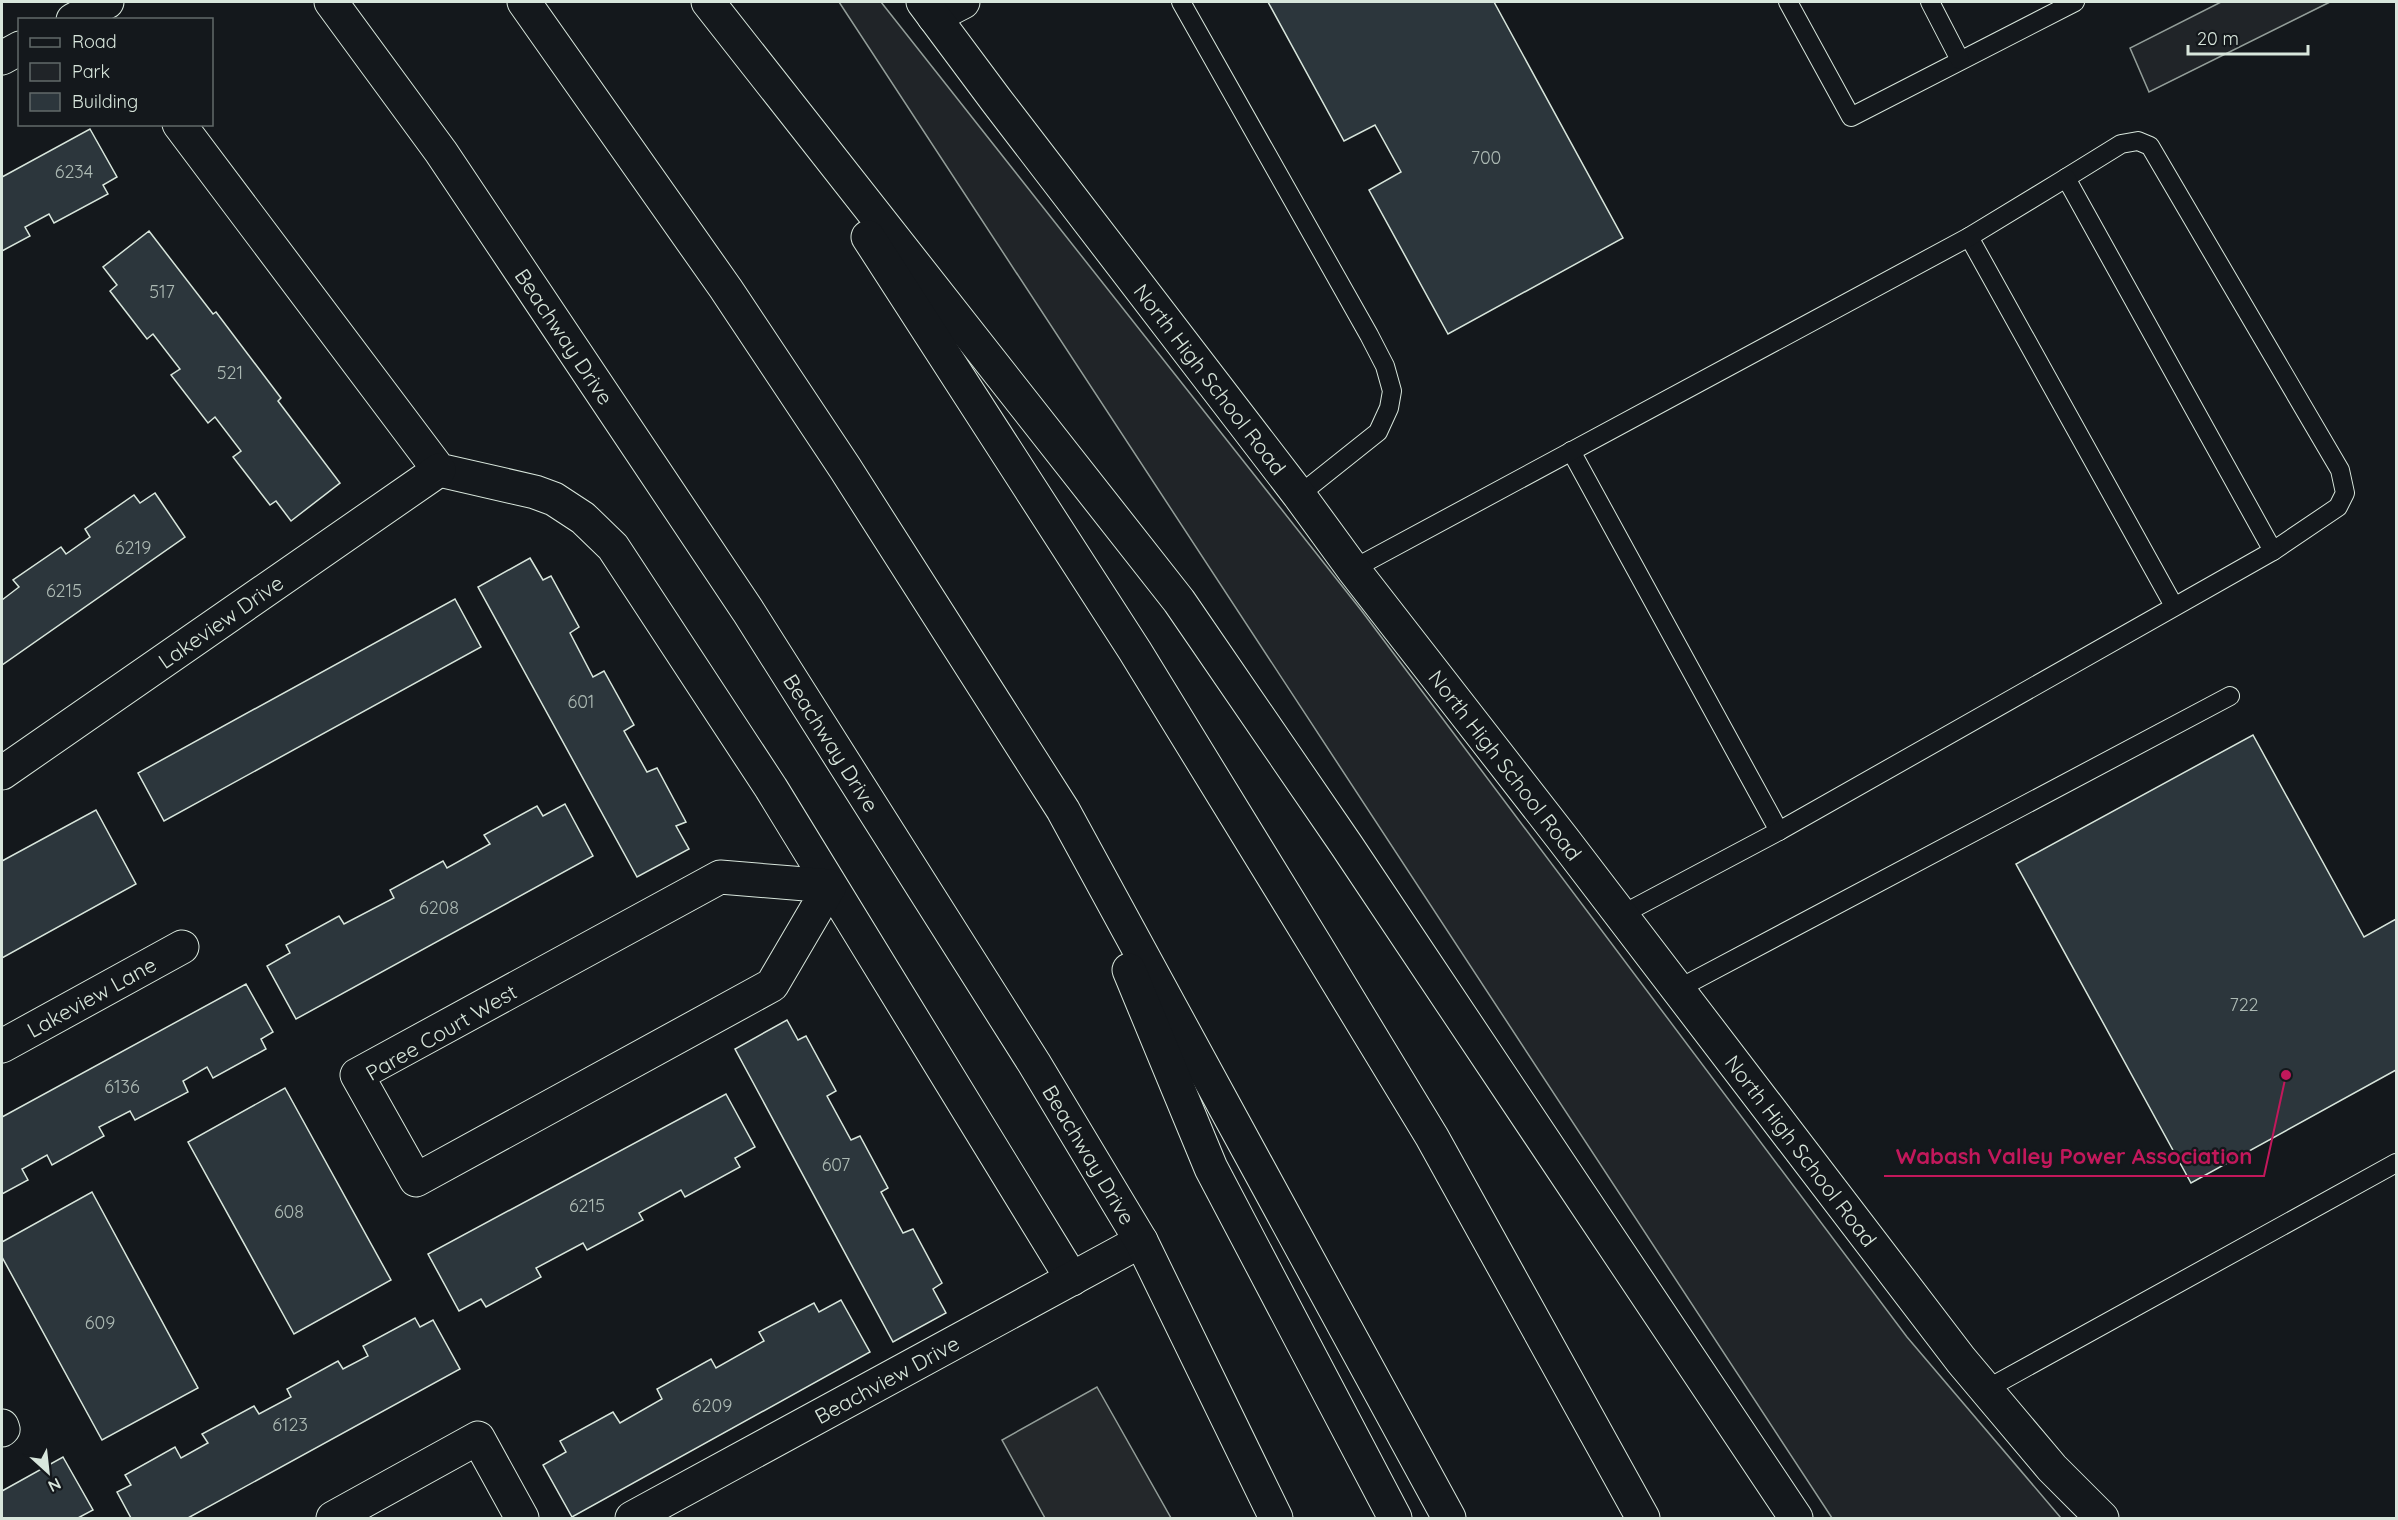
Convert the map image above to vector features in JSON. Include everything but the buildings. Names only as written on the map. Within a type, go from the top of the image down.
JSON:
[{"type":"main road","points":[[77,18],[106,2],[113,18]]},
{"type":"main road","name":"Beachway Drive","points":[[331,2],[441,152],[748,611],[1034,1063],[1141,1241],[1276,1518]]},
{"type":"main road","points":[[524,2],[726,289],[838,458],[1063,810],[1449,1518]]},
{"type":"main road","points":[[706,2],[886,264],[1135,651],[1432,1137],[1643,1518]]},
{"type":"main road","points":[[706,2],[1179,601],[1340,836],[1796,1518]]},
{"type":"main road","points":[[929,9],[963,2]]},
{"type":"main road","name":"North High School Road","points":[[929,9],[1353,569],[1985,1390],[2052,1468],[2102,1518]]},
{"type":"main road","points":[[2,58],[18,49]]},
{"type":"main road","points":[[181,126],[439,470],[535,492],[554,500],[583,518],[613,547],[771,788],[1072,1280]]},
{"type":"main road","name":"Lakeview Drive","points":[[2,773],[439,470]]},
{"type":"main road","points":[[1063,810],[1211,1167],[1395,1518]]},
{"type":"main road","name":"Paree Court West","points":[[720,877],[830,886],[772,985],[416,1180],[357,1075],[720,877]]},
{"type":"main road","name":"Lakeview Lane","points":[[2,1047],[182,947]]},
{"type":"main road","name":"Beachview Drive","points":[[632,1518],[1141,1241]]},
{"type":"main road","points":[[333,1518],[478,1437],[522,1518]]},
{"type":"lane","points":[[1181,2],[1369,335],[1385,366],[1392,391],[1389,408],[1378,432],[1299,495]]},
{"type":"lane","points":[[1788,2],[1851,117],[2075,2]]},
{"type":"lane","points":[[1930,2],[1960,60]]},
{"type":"lane","points":[[1353,569],[1969,237],[2121,144],[2138,141],[2151,146],[2340,470],[2345,493],[2338,507],[2273,551],[1779,831],[1621,915]]},
{"type":"lane","points":[[2066,178],[2273,551]]},
{"type":"lane","points":[[1969,237],[2174,606]]},
{"type":"lane","points":[[1571,451],[1779,831]]},
{"type":"lane","points":[[1678,990],[2230,696]]},
{"type":"lane","points":[[1985,1390],[2397,1163]]},
{"type":"green space","points":[[839,2],[881,2],[1361,610],[1907,1337],[2061,1518],[1832,1518]]},
{"type":"green space","points":[[2221,2],[2330,2],[2149,92],[2130,48]]},
{"type":"shaded area","points":[[1097,1387],[1171,1518],[1045,1518],[1002,1440]]},
{"type":"place","name":"Wabash Valley Power Association","points":[[2286,1075]]}]
